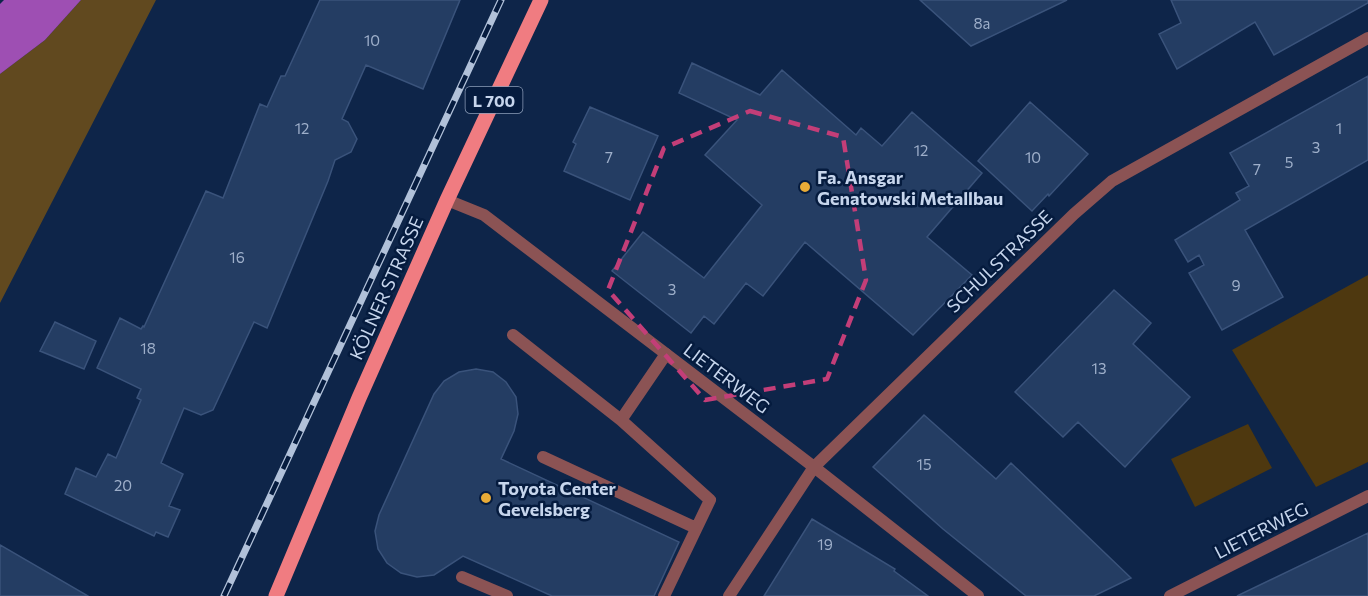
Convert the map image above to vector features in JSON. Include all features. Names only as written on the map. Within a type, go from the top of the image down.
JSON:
[{"type":"main road","name":"KÖLNER STRASSE","points":[[276,596],[359,398],[447,200],[541,0]]},
{"type":"street","name":"SCHULSTRASSE","points":[[729,596],[814,467],[1074,213],[1112,181],[1368,38]]},
{"type":"street","name":"LIETERWEG","points":[[447,200],[484,215],[814,467],[978,596]]},
{"type":"street","points":[[513,335],[621,420],[710,500],[664,596]]},
{"type":"street","points":[[621,420],[666,354]]},
{"type":"street","points":[[543,457],[696,528]]},
{"type":"street","name":"LIETERWEG","points":[[1170,596],[1368,496]]},
{"type":"street","points":[[462,577],[507,596]]},
{"type":"highlighted area","points":[[750,111],[843,137],[866,280],[827,379],[705,400],[608,290],[664,148]]},
{"type":"shaded area","points":[[4,0],[81,0],[45,40],[0,74],[0,4]]},
{"type":"shaded area","points":[[81,0],[156,0],[0,303],[0,74],[45,40]]},
{"type":"shaded area","points":[[1368,275],[1368,462],[1316,487],[1232,350]]},
{"type":"shaded area","points":[[1248,424],[1272,468],[1195,507],[1171,459]]},
{"type":"building","points":[[320,0],[460,0],[423,89],[366,65],[342,119],[348,122],[357,139],[351,152],[335,160],[267,328],[254,322],[213,410],[201,415],[184,408],[161,463],[183,474],[169,506],[180,510],[168,537],[156,532],[154,536],[65,494],[76,468],[96,477],[108,454],[116,458],[141,400],[137,398],[141,389],[97,368],[120,318],[141,329],[144,327],[206,191],[223,198],[260,104],[267,107],[281,76],[285,76]]},
{"type":"building","points":[[920,0],[1067,0],[971,46]]},
{"type":"building","points":[[1171,0],[1368,0],[1368,3],[1274,55],[1255,22],[1177,69],[1159,34],[1181,23]]},
{"type":"building","points":[[692,63],[760,95],[782,70],[856,135],[861,128],[882,146],[912,112],[982,173],[927,237],[972,275],[913,335],[805,242],[763,296],[746,283],[714,324],[704,316],[691,333],[612,271],[643,232],[704,278],[762,205],[705,155],[737,120],[679,93]]},
{"type":"building","points":[[1368,76],[1368,160],[1245,230],[1283,297],[1222,330],[1189,273],[1204,265],[1199,255],[1188,262],[1175,240],[1240,200],[1236,193],[1249,186],[1230,153]]},
{"type":"building","points":[[1030,102],[1088,154],[1032,211],[978,161]]},
{"type":"building","points":[[590,107],[658,136],[630,200],[564,171],[576,144],[573,142]]},
{"type":"building","points":[[1114,290],[1151,323],[1133,344],[1190,397],[1125,467],[1078,422],[1063,437],[1015,392]]},
{"type":"building","points":[[55,322],[96,341],[84,369],[40,351]]},
{"type":"building","name":"Toyota Center Gevelsberg","points":[[476,369],[493,372],[506,382],[516,397],[518,414],[514,431],[501,459],[679,542],[654,596],[552,596],[463,556],[434,575],[417,577],[401,573],[387,563],[378,549],[375,531],[379,515],[434,394],[444,381],[459,372]]},
{"type":"building","points":[[924,415],[996,479],[1011,463],[1131,578],[1094,596],[1026,596],[943,529],[873,467]]},
{"type":"building","points":[[812,519],[895,569],[894,571],[928,596],[764,596]]},
{"type":"building","points":[[1368,533],[1368,596],[1237,596]]},
{"type":"building","points":[[0,545],[88,596],[0,596]]},
{"type":"railway","points":[[224,596],[501,0]]},
{"type":"place","name":"Fa. Ansgar Genatowski Metallbau","points":[[805,187]]},
{"type":"place","name":"Toyota Center Gevelsberg","points":[[486,498]]}]
